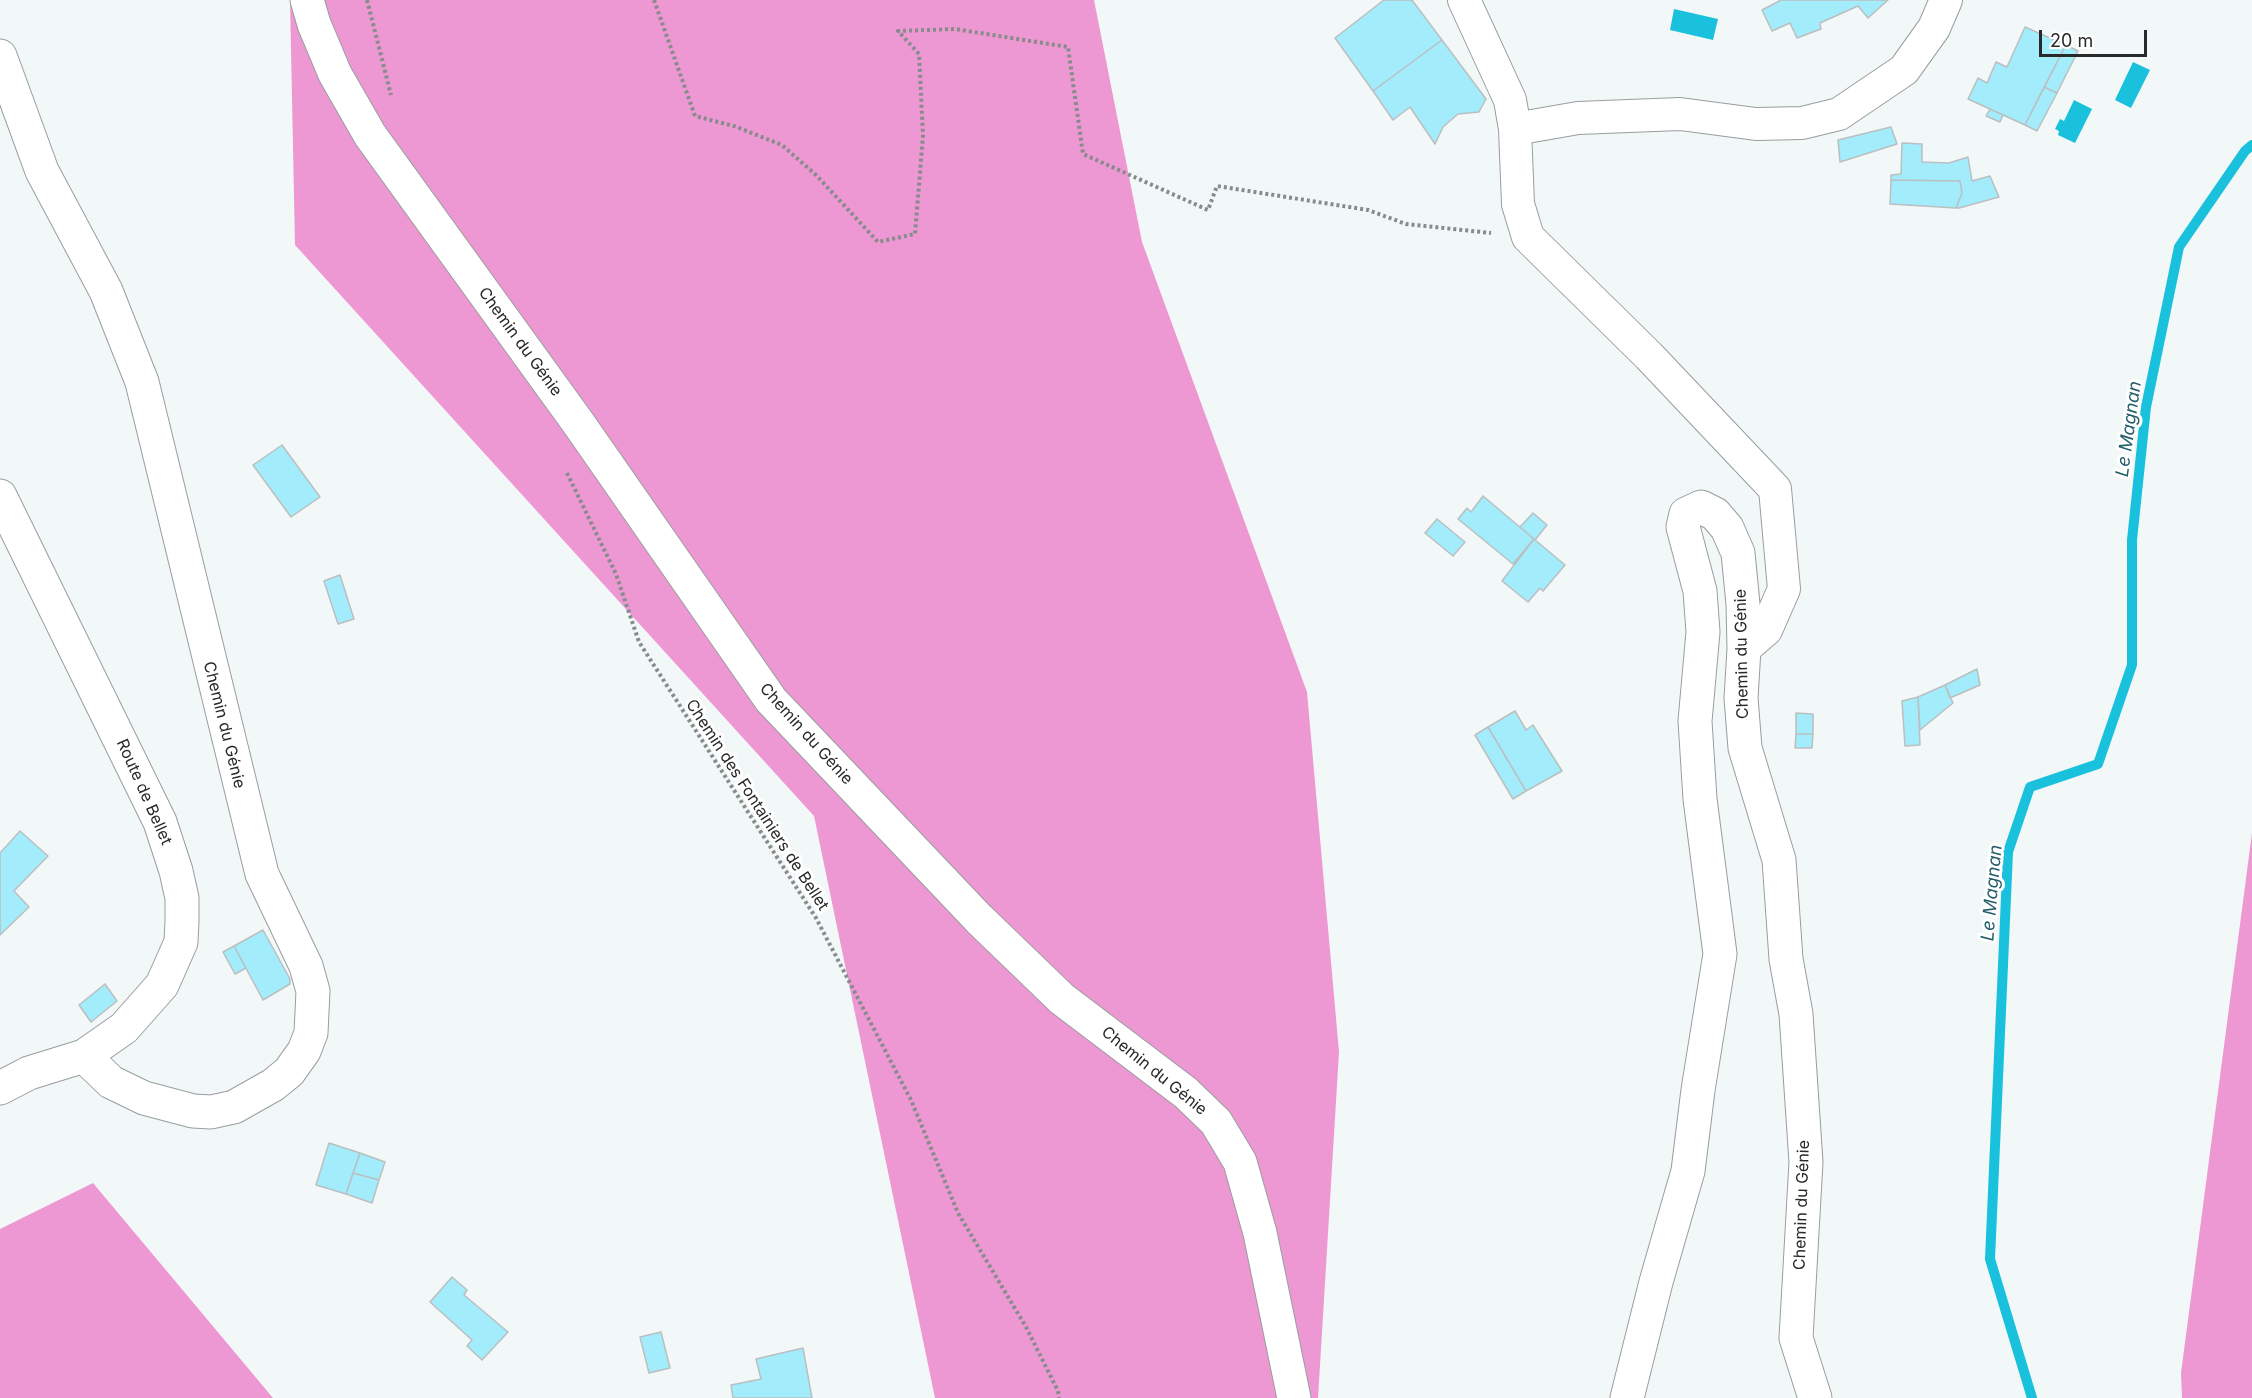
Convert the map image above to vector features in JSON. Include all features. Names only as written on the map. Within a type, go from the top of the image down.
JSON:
[{"type":"street","name":"Chemin du Génie","points":[[308,0],[314,24],[335,74],[370,135],[579,424],[771,700],[979,919],[1053,991],[1186,1093],[1216,1122],[1240,1162],[1260,1233],[1294,1398]]},
{"type":"street","points":[[1464,0],[1510,100],[1515,129],[1518,204],[1528,237],[1649,356],[1775,489],[1784,589],[1766,630],[1744,649]]},
{"type":"street","points":[[1515,129],[1578,118],[1680,114],[1756,124],[1802,123],[1839,114],[1904,70],[1934,28],[1946,0]]},
{"type":"street","name":"Chemin du Génie","points":[[0,56],[42,171],[106,291],[142,382],[262,874],[306,966],[313,991],[311,1032],[304,1051],[289,1072],[273,1085],[234,1107],[211,1112],[193,1111],[144,1098],[111,1082],[84,1056]]},
{"type":"street","name":"Route de Bellet","points":[[0,496],[160,822],[182,898],[181,942],[162,985],[124,1028],[84,1056],[29,1073],[0,1088]]},
{"type":"street","name":"Chemin du Génie","points":[[1627,1398],[1656,1282],[1688,1171],[1698,1090],[1720,954],[1700,799],[1695,721],[1703,632],[1700,591],[1683,527],[1686,514],[1701,507],[1714,514],[1727,528],[1738,554],[1743,604],[1744,649],[1741,698],[1745,748],[1779,860],[1786,959],[1796,1014],[1806,1162],[1796,1338],[1815,1398]]},
{"type":"path","points":[[367,0],[388,87]]},
{"type":"path","points":[[654,0],[695,116],[734,126],[782,145],[816,175],[878,242],[915,234],[923,136],[919,54],[898,31],[955,29],[1068,47],[1083,154],[1208,210],[1217,186],[1368,210],[1406,224],[1528,237]]},
{"type":"path","name":"Chemin des Fontainiers de Bellet","points":[[565,469],[616,574],[639,642],[816,918],[910,1100],[958,1213],[1026,1327],[1058,1391],[1059,1398]]},
{"type":"shaded area","points":[[290,0],[1094,0],[1142,242],[1307,692],[1339,1052],[1318,1398],[935,1398],[814,816],[295,245]]},
{"type":"shaded area","points":[[2252,833],[2252,1398],[2182,1398],[2181,1373]]},
{"type":"shaded area","points":[[93,1183],[273,1398],[0,1398],[0,1229]]},
{"type":"water","points":[[1674,9],[1718,19],[1713,40],[1670,30]]},
{"type":"water","points":[[2133,62],[2150,70],[2131,108],[2115,100]]},
{"type":"water","points":[[2074,100],[2092,109],[2075,143],[2058,135],[2059,131],[2055,129],[2060,119],[2064,121]]},
{"type":"building","points":[[1384,0],[1412,0],[1442,40],[1373,91],[1335,38]]},
{"type":"building","points":[[1781,0],[1888,0],[1868,18],[1858,6],[1820,23],[1821,29],[1797,38],[1790,23],[1772,31],[1762,10]]},
{"type":"building","points":[[2025,27],[2066,45],[2025,125],[1968,99],[1978,78],[1987,83],[1996,62],[2007,67]]},
{"type":"building","points":[[1442,40],[1486,99],[1479,112],[1458,114],[1443,127],[1435,144],[1410,107],[1393,120],[1373,91]]},
{"type":"building","points":[[2066,45],[2078,51],[2057,93],[2044,87]]},
{"type":"building","points":[[2044,87],[2057,93],[2037,131],[2025,125]]},
{"type":"building","points":[[1990,109],[2003,115],[2000,122],[1986,116]]},
{"type":"building","points":[[1891,127],[1897,144],[1840,162],[1838,140]]},
{"type":"building","points":[[1902,143],[1922,144],[1922,162],[1949,163],[1968,157],[1972,181],[1990,176],[1999,197],[1956,208],[1962,193],[1960,181],[1891,180],[1891,175],[1901,174]]},
{"type":"building","points":[[1891,180],[1960,181],[1962,193],[1956,208],[1890,204]]},
{"type":"building","points":[[282,445],[320,497],[291,517],[253,465]]},
{"type":"building","points":[[1483,496],[1534,539],[1513,564],[1458,519],[1467,508],[1471,512]]},
{"type":"building","points":[[1533,513],[1547,525],[1535,540],[1520,527]]},
{"type":"building","points":[[1437,519],[1465,542],[1453,556],[1425,533]]},
{"type":"building","points":[[1534,539],[1565,565],[1543,591],[1540,588],[1528,602],[1502,581]]},
{"type":"building","points":[[340,575],[354,619],[338,624],[324,581]]},
{"type":"building","points":[[1977,669],[1980,685],[1950,698],[1945,685]]},
{"type":"building","points":[[1945,685],[1953,703],[1920,730],[1918,697]]},
{"type":"building","points":[[1918,697],[1920,745],[1905,746],[1902,701]]},
{"type":"building","points":[[1515,711],[1526,730],[1533,725],[1562,771],[1526,791],[1488,727]]},
{"type":"building","points":[[1796,713],[1813,714],[1813,734],[1796,734]]},
{"type":"building","points":[[1488,727],[1526,791],[1513,799],[1475,735]]},
{"type":"building","points":[[1796,734],[1813,734],[1812,748],[1795,748]]},
{"type":"building","points":[[20,831],[48,856],[14,891],[29,907],[0,935],[0,853]]},
{"type":"building","points":[[263,930],[290,979],[290,984],[263,1000],[234,946]]},
{"type":"building","points":[[234,946],[246,968],[235,974],[223,952]]},
{"type":"building","points":[[105,984],[117,1001],[91,1022],[79,1005]]},
{"type":"building","points":[[329,1143],[360,1153],[346,1194],[316,1185]]},
{"type":"building","points":[[360,1153],[385,1162],[379,1180],[353,1173]]},
{"type":"building","points":[[353,1173],[379,1180],[372,1203],[346,1194]]},
{"type":"building","points":[[452,1277],[467,1290],[464,1295],[508,1332],[482,1360],[467,1346],[472,1340],[430,1302]]},
{"type":"building","points":[[661,1332],[670,1368],[649,1373],[640,1337]]},
{"type":"building","points":[[803,1348],[812,1398],[733,1398],[731,1385],[761,1379],[756,1359]]},
{"type":"waterway","name":"Le Magnan","points":[[2032,1398],[1990,1259],[2008,852],[2030,787],[2098,764],[2132,665],[2132,540],[2146,407],[2179,247],[2245,151],[2252,145]]}]
